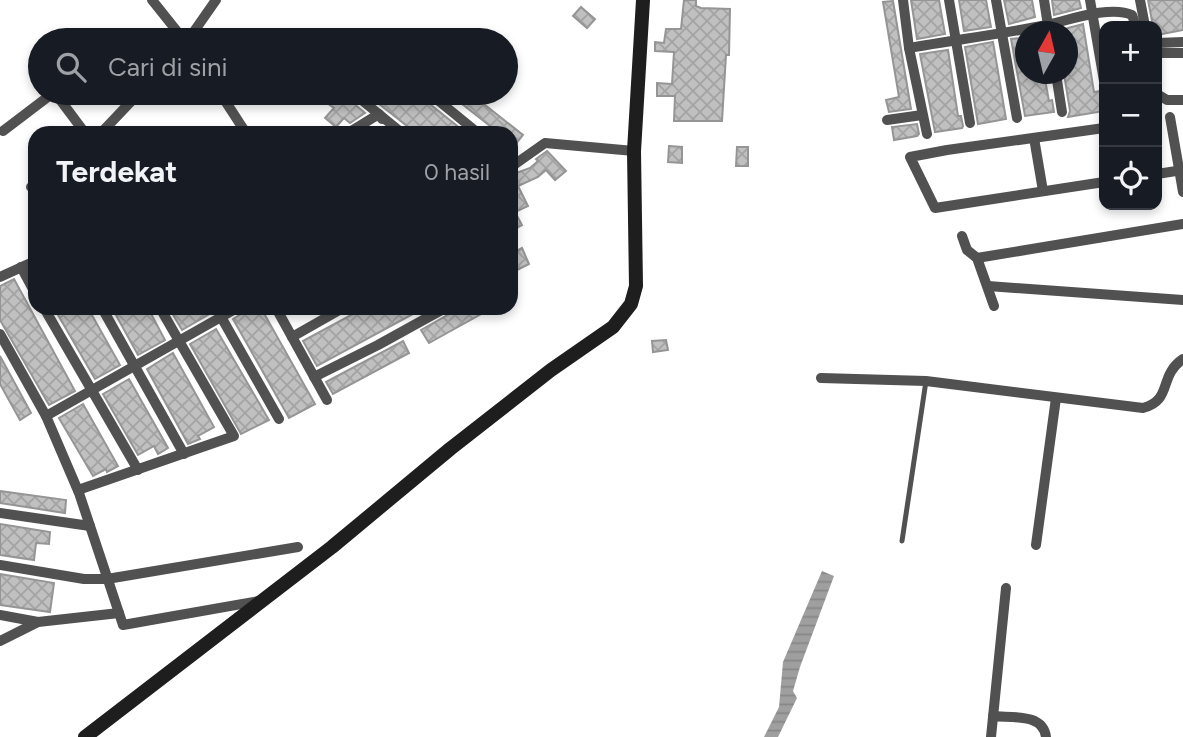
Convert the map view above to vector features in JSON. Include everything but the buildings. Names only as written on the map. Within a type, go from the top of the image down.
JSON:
[{"type":"street","points":[[152,0],[176,28]]},
{"type":"street","points":[[195,28],[216,0]]},
{"type":"street","points":[[85,737],[332,547],[551,370],[614,327],[624,316],[636,286],[634,151],[643,0]]},
{"type":"street","points":[[903,0],[909,48],[927,134]]},
{"type":"street","points":[[949,0],[970,123]]},
{"type":"street","points":[[996,0],[1017,118]]},
{"type":"street","points":[[1044,0],[1048,21]]},
{"type":"street","points":[[1090,0],[1099,53]]},
{"type":"street","points":[[1140,0],[1144,21]]},
{"type":"street","points":[[1070,21],[1092,14],[1126,12],[1132,15],[1134,21]]},
{"type":"street","points":[[909,48],[1015,31]]},
{"type":"street","points":[[1162,43],[1183,41]]},
{"type":"street","points":[[1162,53],[1183,53]]},
{"type":"street","points":[[1058,84],[1062,111]]},
{"type":"street","points":[[1162,97],[1167,100],[1183,100]]},
{"type":"street","points":[[3,131],[38,105]]},
{"type":"street","points":[[63,105],[80,126]]},
{"type":"street","points":[[108,126],[128,105]]},
{"type":"street","points":[[228,105],[241,126]]},
{"type":"street","points":[[368,105],[394,126]]},
{"type":"street","points":[[444,105],[469,126]]},
{"type":"street","points":[[359,126],[379,114]]},
{"type":"street","points":[[379,114],[387,126]]},
{"type":"street","points":[[887,120],[922,115]]},
{"type":"street","points":[[1170,117],[1183,192]]},
{"type":"street","points":[[1099,129],[910,158],[935,208],[1099,183]]},
{"type":"street","points":[[1034,138],[1043,191]]},
{"type":"street","points":[[518,161],[545,144],[634,151]]},
{"type":"street","points":[[1162,173],[1181,170]]},
{"type":"street","points":[[977,258],[1183,224]]},
{"type":"street","points":[[962,236],[967,250],[977,258],[994,306]]},
{"type":"street","points":[[0,277],[28,264]]},
{"type":"street","points":[[20,268],[28,281]]},
{"type":"street","points":[[989,286],[1183,300]]},
{"type":"street","points":[[48,315],[138,470]]},
{"type":"street","points":[[106,315],[184,454]]},
{"type":"street","points":[[78,489],[234,436],[164,315]]},
{"type":"street","points":[[46,416],[178,341],[214,315]]},
{"type":"street","points":[[220,315],[279,419]]},
{"type":"street","points":[[280,315],[327,400]]},
{"type":"street","points":[[292,337],[331,315]]},
{"type":"street","points":[[314,377],[432,315]]},
{"type":"street","points":[[0,334],[46,416],[78,489],[123,625],[262,601]]},
{"type":"street","points":[[821,378],[926,381],[1143,408],[1153,405],[1161,398],[1170,369],[1183,359]]},
{"type":"street","points":[[1036,545],[1056,398]]},
{"type":"street","points":[[0,513],[90,526]]},
{"type":"street","points":[[0,565],[84,579],[107,579],[298,547]]},
{"type":"street","points":[[991,737],[1006,589]]},
{"type":"street","points":[[0,615],[38,622],[119,613]]},
{"type":"street","points":[[0,641],[38,622]]},
{"type":"street","points":[[993,716],[1037,720],[1045,727],[1046,737]]},
{"type":"lane","points":[[902,541],[926,381]]},
{"type":"shaded area","points":[[822,571],[834,576],[800,667],[793,691],[797,698],[778,737],[764,737],[779,707],[783,662]]}]
